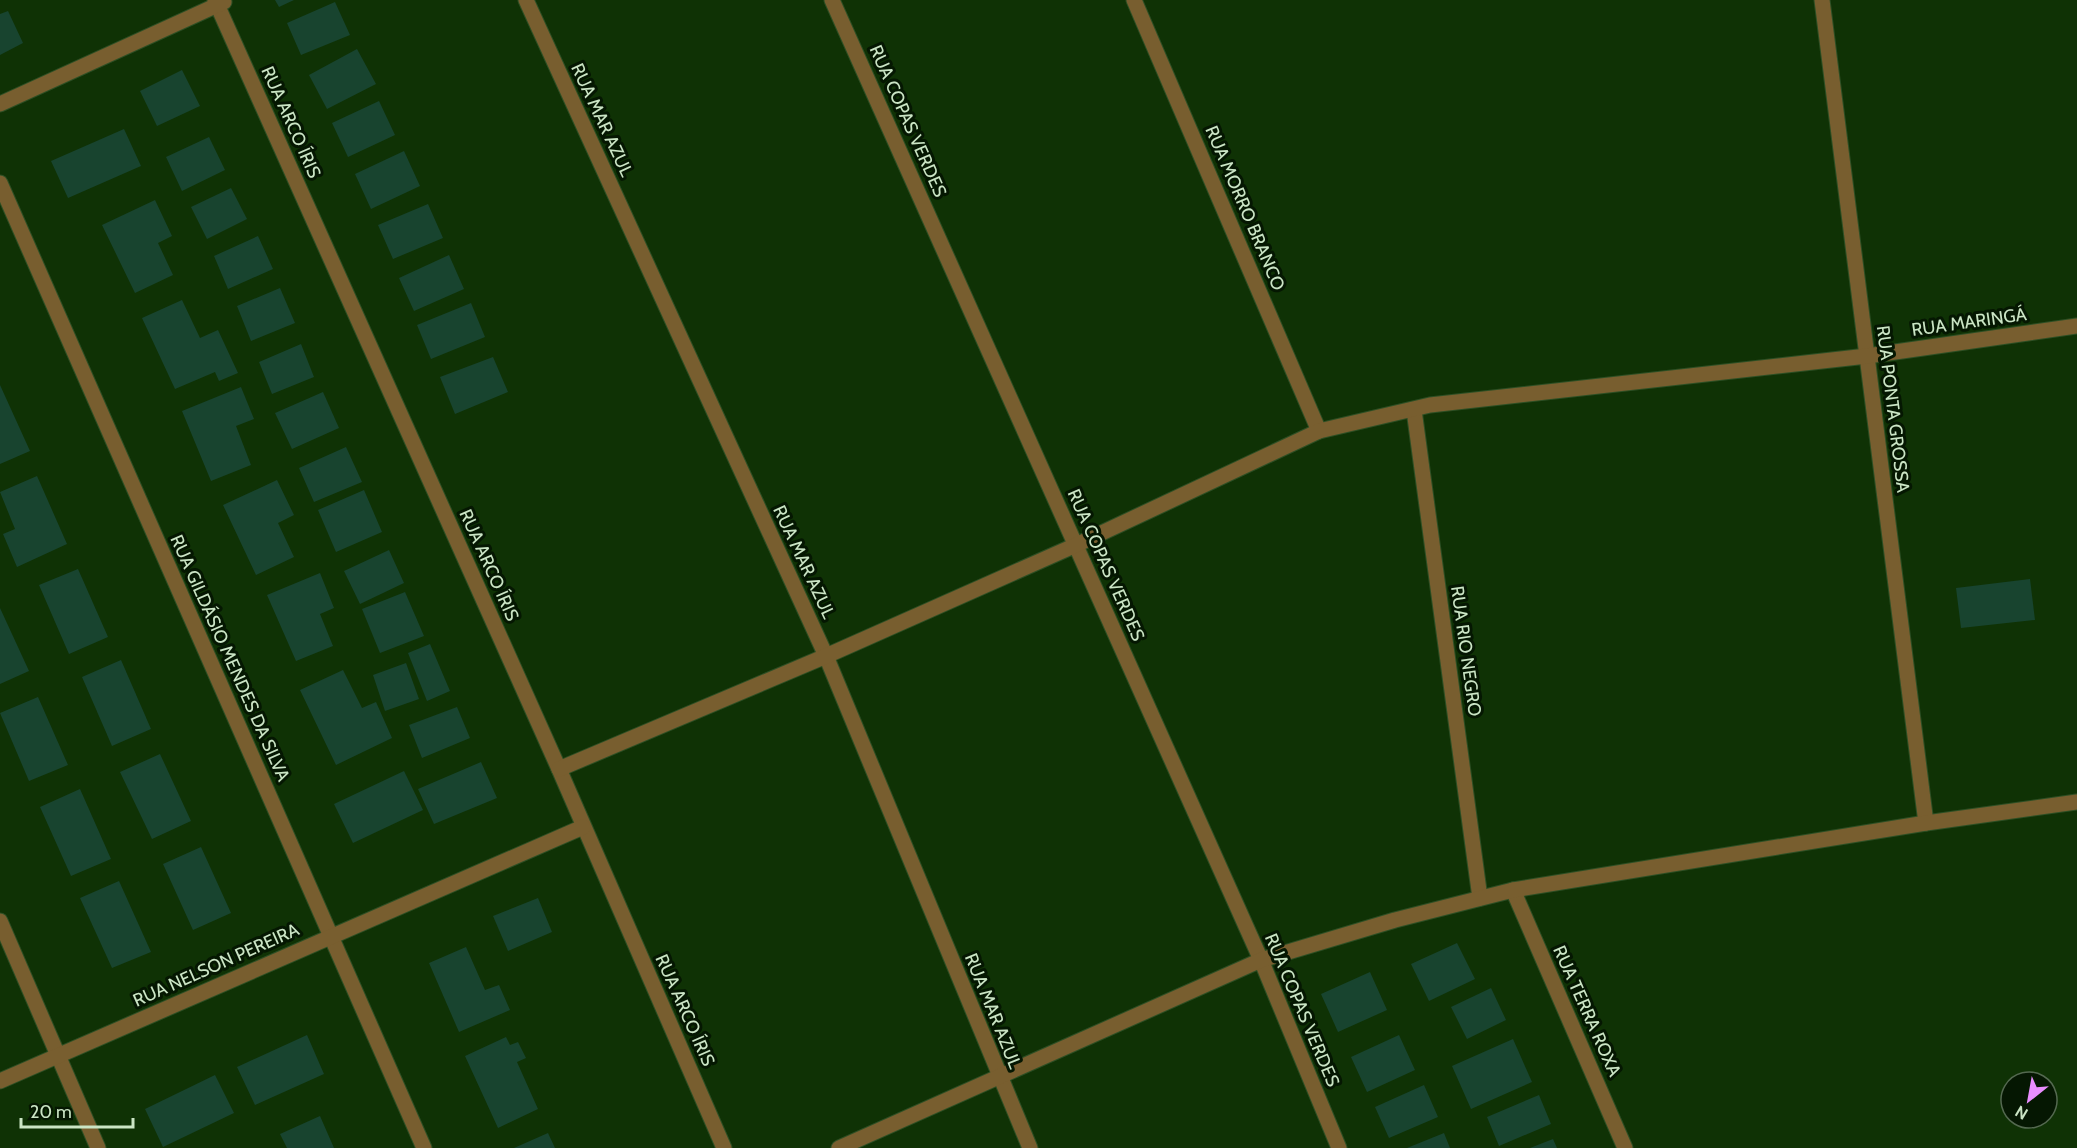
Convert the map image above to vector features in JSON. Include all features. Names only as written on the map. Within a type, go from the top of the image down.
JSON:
[{"type":"street","name":"RUA MAR AZUL","points":[[526,0],[826,656],[1030,1148]]},
{"type":"street","name":"RUA COPAS VERDES","points":[[832,0],[1261,960],[1339,1148]]},
{"type":"street","name":"RUA MORRO BRANCO","points":[[1134,0],[1319,431]]},
{"type":"street","name":"RUA PONTA GROSSA","points":[[1822,0],[1926,824]]},
{"type":"street","points":[[0,104],[219,2]]},
{"type":"street","name":"RUA ARCO ÍRIS","points":[[219,2],[559,769],[724,1148]]},
{"type":"street","name":"RUA GILDÁSIO MENDES DA SILVA","points":[[0,183],[424,1148]]},
{"type":"street","name":"RUA MARINGÁ","points":[[559,769],[826,656],[1076,545],[1319,431],[1430,405],[1867,356],[2077,326]]},
{"type":"street","name":"RUA RIO NEGRO","points":[[1414,410],[1480,898]]},
{"type":"street","points":[[839,1148],[1261,960],[1395,920],[1513,890],[2077,802]]},
{"type":"street","name":"RUA NELSON PEREIRA","points":[[0,1081],[583,827]]},
{"type":"street","name":"RUA TERRA ROXA","points":[[1513,890],[1625,1148]]},
{"type":"street","points":[[0,921],[98,1148]]},
{"type":"building","points":[[275,0],[294,0],[279,7]]},
{"type":"building","points":[[335,2],[350,35],[301,55],[287,23]]},
{"type":"building","points":[[8,11],[23,43],[0,55],[0,14]]},
{"type":"building","points":[[357,49],[376,84],[327,109],[309,75]]},
{"type":"building","points":[[182,70],[200,106],[157,126],[140,91]]},
{"type":"building","points":[[379,101],[395,135],[348,157],[332,123]]},
{"type":"building","points":[[124,129],[141,166],[68,198],[51,161]]},
{"type":"building","points":[[209,137],[225,170],[182,191],[166,157]]},
{"type":"building","points":[[404,151],[420,186],[371,209],[355,174]]},
{"type":"building","points":[[231,188],[247,219],[207,239],[191,207]]},
{"type":"building","points":[[155,200],[172,236],[158,243],[173,275],[135,293],[102,225]]},
{"type":"building","points":[[428,204],[443,238],[393,259],[378,225]]},
{"type":"building","points":[[258,236],[273,269],[228,289],[214,256]]},
{"type":"building","points":[[449,255],[464,289],[414,311],[399,278]]},
{"type":"building","points":[[280,288],[295,323],[251,341],[237,306]]},
{"type":"building","points":[[182,300],[200,338],[218,330],[238,373],[219,381],[215,372],[175,389],[142,318]]},
{"type":"building","points":[[471,303],[485,337],[431,359],[417,325]]},
{"type":"building","points":[[301,344],[314,377],[272,394],[259,362]]},
{"type":"building","points":[[493,357],[508,392],[455,414],[440,377]]},
{"type":"building","points":[[0,385],[30,451],[0,464]]},
{"type":"building","points":[[241,387],[254,419],[236,426],[251,465],[211,481],[182,411]]},
{"type":"building","points":[[323,392],[339,428],[292,449],[275,413]]},
{"type":"building","points":[[346,447],[362,482],[314,502],[299,468]]},
{"type":"building","points":[[37,476],[67,544],[17,567],[3,534],[15,529],[0,492]]},
{"type":"building","points":[[277,480],[294,515],[278,523],[294,557],[256,575],[223,505]]},
{"type":"building","points":[[364,490],[382,532],[336,552],[318,510]]},
{"type":"building","points":[[389,550],[404,583],[360,604],[344,571]]},
{"type":"building","points":[[78,569],[108,637],[69,654],[39,585]]},
{"type":"building","points":[[320,573],[334,608],[320,614],[333,646],[296,661],[267,595]]},
{"type":"building","points":[[2030,579],[2035,620],[1961,628],[1956,588]]},
{"type":"building","points":[[405,592],[424,636],[380,653],[362,609]]},
{"type":"building","points":[[0,608],[29,671],[0,684]]},
{"type":"building","points":[[430,644],[450,691],[427,701],[408,653]]},
{"type":"building","points":[[121,660],[151,729],[112,746],[82,677]]},
{"type":"building","points":[[406,663],[419,699],[385,711],[373,675]]},
{"type":"building","points":[[343,670],[362,708],[376,702],[392,738],[336,765],[300,690]]},
{"type":"building","points":[[38,697],[68,765],[29,781],[0,713]]},
{"type":"building","points":[[457,707],[470,738],[422,758],[409,725]]},
{"type":"building","points":[[160,754],[191,821],[152,839],[120,772]]},
{"type":"building","points":[[481,762],[497,798],[434,824],[418,789]]},
{"type":"building","points":[[404,771],[423,810],[353,843],[334,804]]},
{"type":"building","points":[[80,789],[111,859],[71,876],[40,807]]},
{"type":"building","points":[[201,847],[231,913],[193,930],[163,864]]},
{"type":"building","points":[[119,881],[151,952],[112,968],[80,898]]},
{"type":"building","points":[[538,898],[552,932],[508,951],[493,916]]},
{"type":"building","points":[[1457,943],[1475,979],[1429,1001],[1411,964]]},
{"type":"building","points":[[466,947],[485,990],[499,985],[510,1010],[459,1032],[429,963]]},
{"type":"building","points":[[1370,972],[1387,1010],[1338,1032],[1321,994]]},
{"type":"building","points":[[1491,988],[1506,1020],[1467,1039],[1451,1007]]},
{"type":"building","points":[[307,1035],[324,1074],[255,1105],[237,1067]]},
{"type":"building","points":[[1399,1035],[1415,1070],[1367,1092],[1351,1057]]},
{"type":"building","points":[[506,1037],[510,1045],[518,1042],[526,1058],[517,1062],[538,1109],[498,1128],[465,1056]]},
{"type":"building","points":[[1513,1039],[1532,1082],[1471,1109],[1452,1066]]},
{"type":"building","points":[[215,1075],[234,1113],[163,1147],[145,1109]]},
{"type":"building","points":[[1424,1085],[1438,1117],[1389,1138],[1375,1107]]},
{"type":"building","points":[[1539,1095],[1551,1124],[1499,1146],[1487,1117]]},
{"type":"building","points":[[320,1116],[334,1148],[287,1148],[280,1134]]},
{"type":"building","points":[[548,1133],[555,1148],[514,1148]]},
{"type":"building","points":[[1444,1133],[1450,1148],[1407,1148]]},
{"type":"building","points":[[1553,1139],[1557,1148],[1530,1148]]}]
